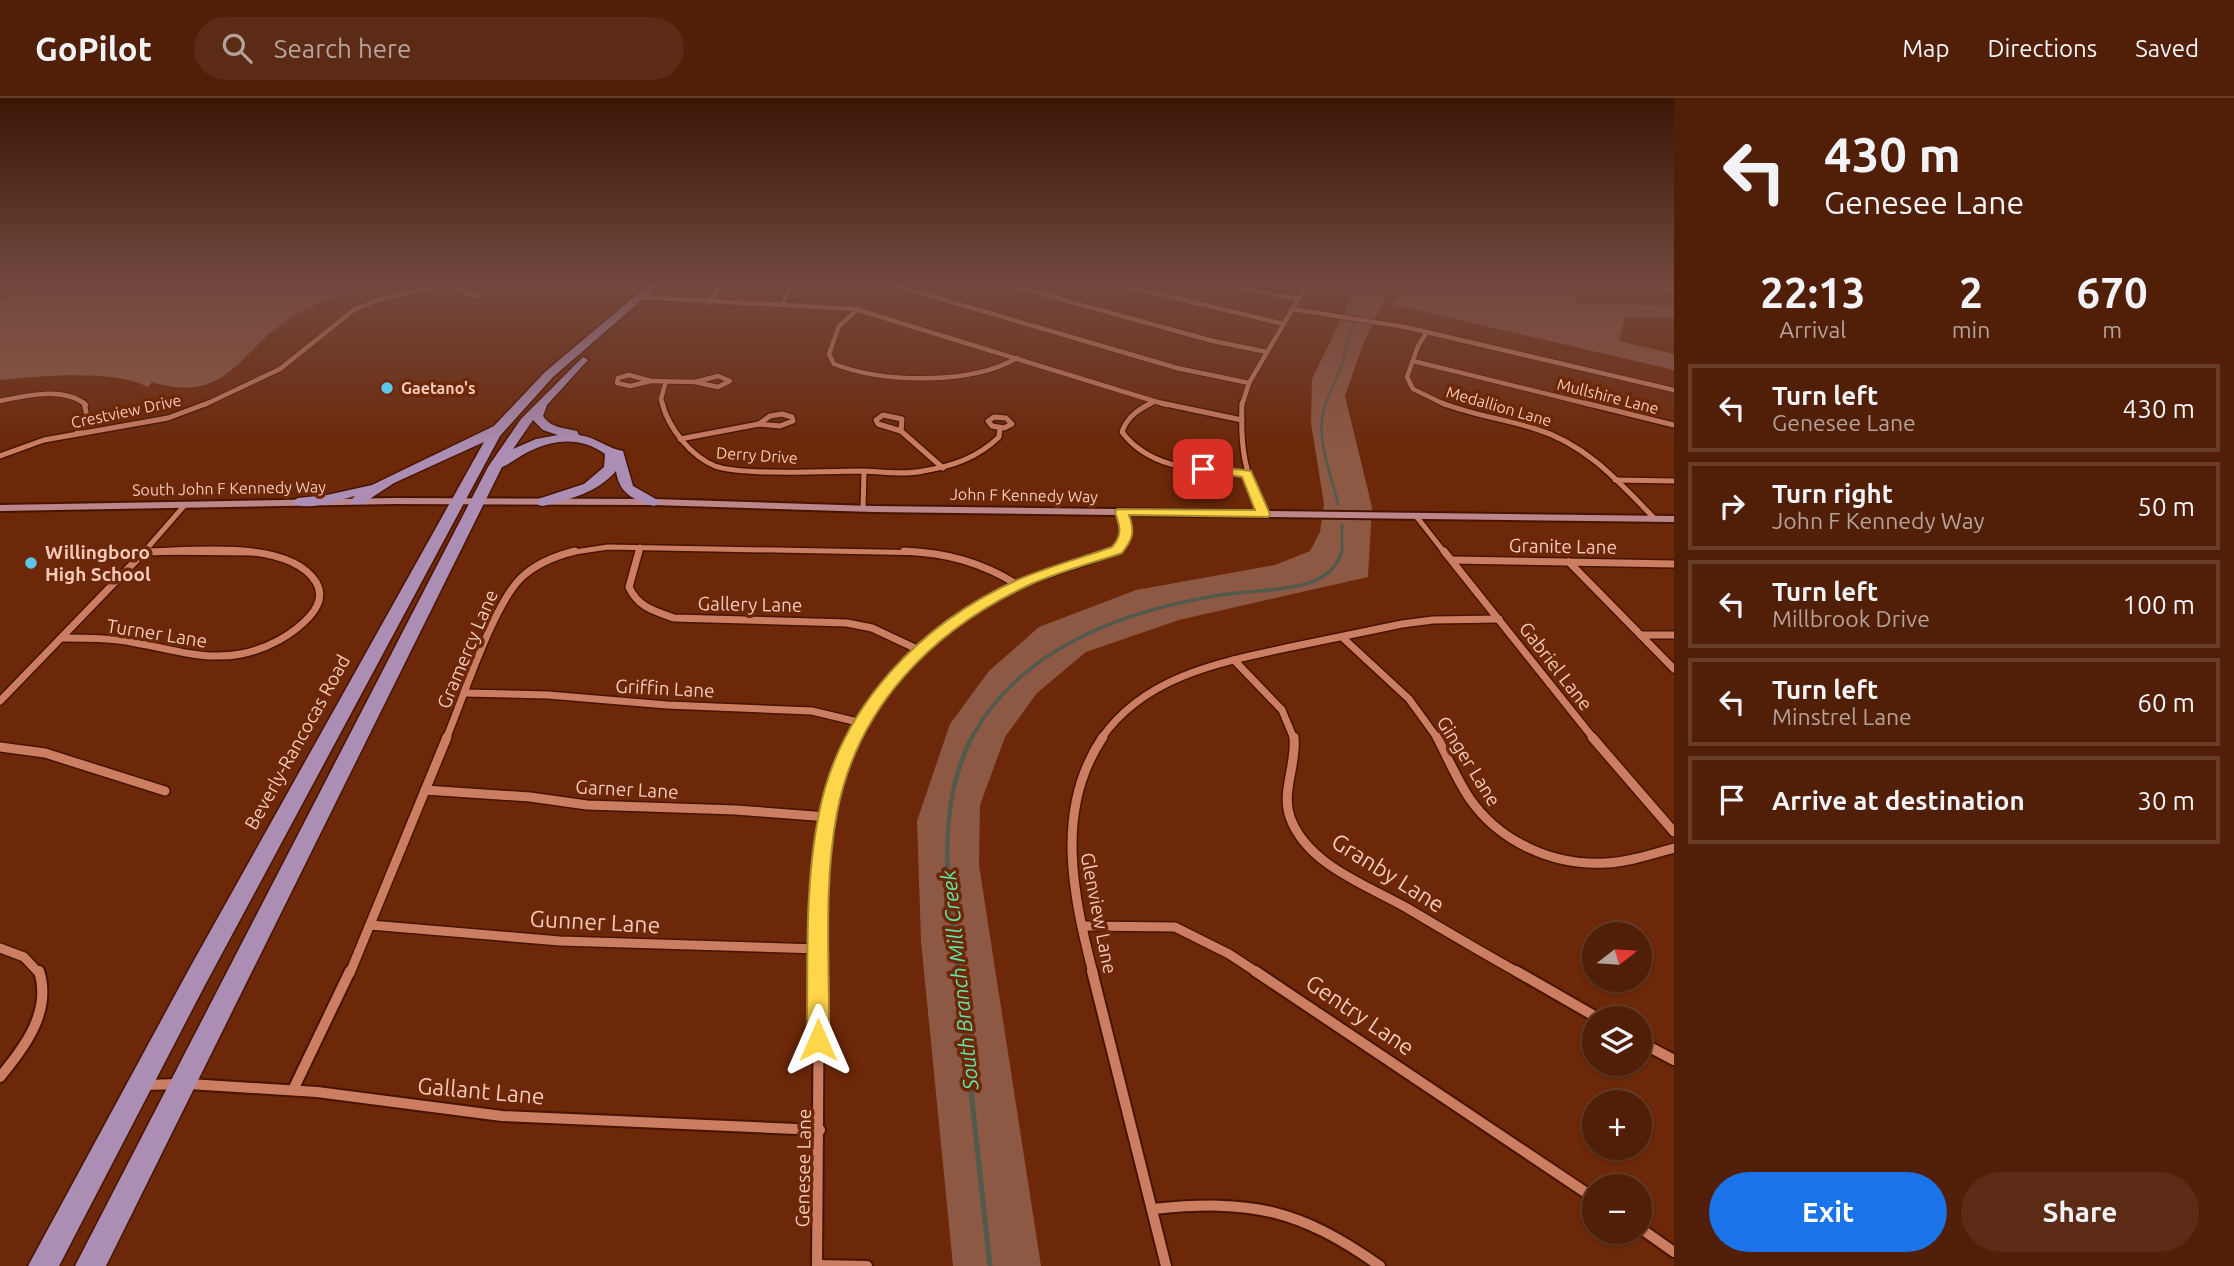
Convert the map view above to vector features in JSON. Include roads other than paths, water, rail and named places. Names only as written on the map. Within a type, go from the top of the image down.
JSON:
[{"type":"main road","name":"Beverly-Rancocas Road","points":[[90,1266],[183,1084],[468,502],[502,424],[544,379],[591,341]]},
{"type":"main road","name":"Beverly-Rancocas Road","points":[[43,1266],[139,1085],[468,502],[495,467],[512,438],[544,398],[601,341]]},
{"type":"main road","points":[[544,398],[537,416],[539,422],[557,430],[610,444],[620,457],[622,481],[627,488],[654,502]]},
{"type":"main road","points":[[298,502],[340,496],[386,483],[469,448],[502,424]]},
{"type":"main road","points":[[495,467],[521,449],[557,439],[596,442],[611,453],[611,468],[596,483],[578,492],[543,502]]},
{"type":"main road","points":[[357,501],[386,483]]},
{"type":"street","name":"Crestview Drive","points":[[0,456],[44,440],[155,421],[193,410],[280,369],[318,341]]},
{"type":"street","points":[[834,341],[829,354],[834,364],[846,370],[874,374],[971,374],[997,369],[1017,358]]},
{"type":"street","points":[[960,341],[1190,412],[1242,419]]},
{"type":"street","points":[[1083,341],[1177,368],[1250,383]]},
{"type":"street","points":[[1211,341],[1267,352]]},
{"type":"street","points":[[1263,514],[1246,474],[1242,402],[1274,341]]},
{"type":"street","points":[[1413,361],[1422,341]]},
{"type":"street","points":[[1463,341],[1674,390]]},
{"type":"street","name":"Mullshire Lane","points":[[1413,361],[1674,425]]},
{"type":"street","name":"Medallion Lane","points":[[1413,361],[1407,381],[1420,394],[1556,436],[1574,446],[1615,480],[1656,519]]},
{"type":"street","points":[[651,381],[629,375],[616,382],[626,386],[651,381],[695,382],[719,387],[730,382],[726,377],[718,376],[695,382]]},
{"type":"street","name":"Derry Drive","points":[[666,381],[662,404],[680,439],[694,455],[718,467],[864,472],[910,472],[943,468],[983,452],[999,437],[1000,428]]},
{"type":"street","points":[[0,401],[52,393],[80,399],[86,405],[87,412],[84,423],[76,434]]},
{"type":"street","points":[[1155,401],[1135,413],[1124,425],[1122,432],[1135,449],[1157,461],[1246,474]]},
{"type":"street","points":[[680,439],[759,424],[784,426],[793,419],[786,414],[777,414],[759,424]]},
{"type":"street","points":[[901,431],[903,421],[900,417],[887,415],[876,420],[880,426],[901,431],[943,468]]},
{"type":"street","points":[[863,508],[864,472]]},
{"type":"street","points":[[1615,480],[1674,481]]},
{"type":"street","name":"South John F Kennedy Way","points":[[0,508],[357,501],[468,502]]},
{"type":"street","name":"John F Kennedy Way","points":[[468,502],[654,502],[863,508],[1674,519]]},
{"type":"street","points":[[0,701],[144,552],[184,506]]},
{"type":"street","name":"Genesee Lane","points":[[817,1266],[820,869],[828,817],[838,777],[862,723],[880,692],[919,650],[975,608],[1018,585],[1117,550],[1125,540],[1128,530],[1122,512]]},
{"type":"street","name":"Gabriel Lane","points":[[1416,516],[1619,771],[1674,832]]},
{"type":"street","name":"Gallery Lane","points":[[640,547],[629,587],[635,600],[650,610],[688,619],[847,623],[873,628],[919,650]]},
{"type":"street","name":"Gramercy Lane","points":[[293,1090],[335,1009],[500,607],[519,577],[539,563],[563,554],[594,548],[939,554],[976,560],[1018,585]]},
{"type":"street","name":"Turner Lane","points":[[62,638],[122,640],[186,657],[215,658],[243,654],[281,639],[305,621],[319,603],[319,587],[315,580],[295,562],[285,558],[258,554],[144,552]]},
{"type":"street","name":"Granite Lane","points":[[1451,561],[1674,564]]},
{"type":"street","points":[[1568,561],[1674,669]]},
{"type":"street","name":"Glenview Lane","points":[[1166,1266],[1083,926],[1072,864],[1071,826],[1082,775],[1097,745],[1116,719],[1157,688],[1187,674],[1234,660],[1433,620],[1499,620]]},
{"type":"street","points":[[1642,635],[1674,635]]},
{"type":"street","name":"Ginger Lane","points":[[1342,637],[1418,711],[1437,737],[1475,806],[1487,820],[1519,843],[1559,859],[1596,863],[1628,859],[1674,848]]},
{"type":"street","name":"Granby Lane","points":[[1234,660],[1279,708],[1292,728],[1294,750],[1286,799],[1294,826],[1304,840],[1354,879],[1582,1009]]},
{"type":"street","name":"Griffin Lane","points":[[466,693],[788,709],[812,711],[862,723]]},
{"type":"street","points":[[0,747],[45,753],[165,790]]},
{"type":"street","name":"Garner Lane","points":[[425,790],[530,797],[587,805],[736,810],[828,817]]},
{"type":"street","name":"Gunner Lane","points":[[370,925],[572,942],[819,949]]},
{"type":"street","name":"Gentry Lane","points":[[1083,926],[1175,927],[1229,954],[1582,1190]]},
{"type":"street","points":[[0,948],[27,958],[38,968],[43,982],[44,998],[40,1017],[30,1038],[0,1077]]},
{"type":"street","points":[[1652,1048],[1674,1060]]},
{"type":"street","name":"Gallant Lane","points":[[139,1085],[183,1084],[293,1090],[502,1116],[820,1130]]},
{"type":"street","points":[[1153,1209],[1219,1203],[1263,1207],[1289,1213],[1315,1223],[1380,1266]]},
{"type":"street","points":[[1652,1236],[1674,1252]]},
{"type":"street","points":[[817,1266],[867,1266]]},
{"type":"waterway","name":"South Branch Mill Creek","points":[[1325,405],[1349,341]]},
{"type":"waterway","name":"South Branch Mill Creek","points":[[1326,403],[1322,415],[1322,440],[1338,504]]},
{"type":"waterway","name":"South Branch Mill Creek","points":[[1342,525],[1342,551]]},
{"type":"waterway","name":"South Branch Mill Creek","points":[[971,738],[992,707],[1017,680],[1045,658],[1077,639],[1147,611],[1183,602],[1304,584],[1328,573],[1335,566],[1342,551]]},
{"type":"waterway","name":"South Branch Mill Creek","points":[[958,973],[948,884],[948,823],[960,765],[971,738]]},
{"type":"waterway","name":"South Branch Mill Creek","points":[[958,971],[990,1266]]},
{"type":"place","name":"Gaetano's","points":[[387,388]]},
{"type":"place","name":"Willingboro High School","points":[[31,563]]}]
